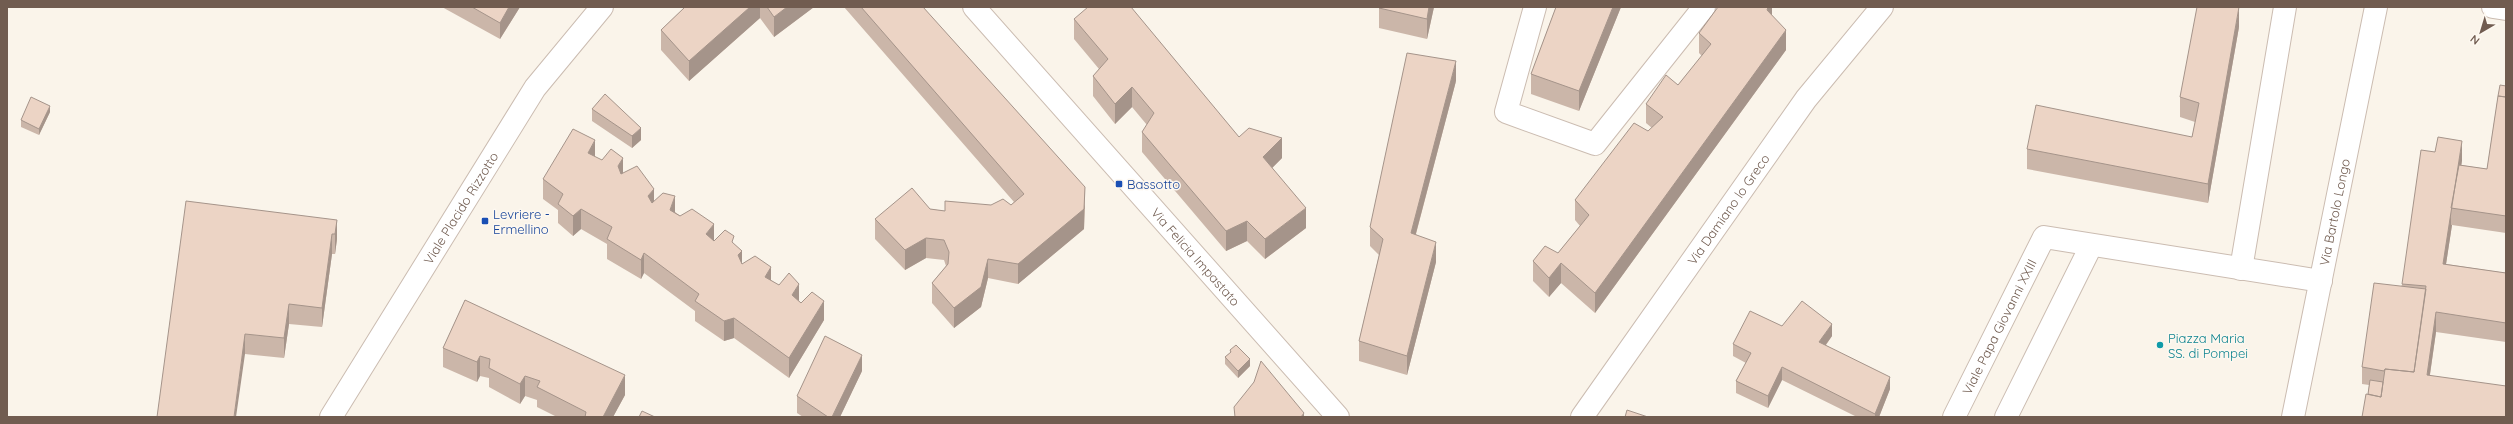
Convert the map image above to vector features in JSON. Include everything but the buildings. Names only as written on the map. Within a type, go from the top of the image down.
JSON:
[{"type":"street","name":"Viale Placido Rizzotto","points":[[331,417],[535,88],[602,7]]},
{"type":"street","name":"Via Felicia Impastato","points":[[974,7],[1338,417]]},
{"type":"street","points":[[1535,7],[1506,112],[1595,144],[1704,7]]},
{"type":"street","name":"Via Damiano lo Greco","points":[[1582,417],[1806,99],[1882,7]]},
{"type":"street","points":[[2241,269],[2285,7]]},
{"type":"street","name":"Via Bartolo Longo","points":[[2293,417],[2376,7]]},
{"type":"street","points":[[2492,7],[2506,9]]},
{"type":"street","name":"Viale Papa Giovanni XXIII","points":[[1954,417],[2044,237],[2091,246]]},
{"type":"street","points":[[2006,417],[2091,246],[2321,281]]},
{"type":"place","name":"Bassotto","points":[[1119,184]]},
{"type":"place","name":"Levriere - Ermellino","points":[[485,221]]},
{"type":"place","name":"Piazza Maria SS. di Pompei","points":[[2160,345]]}]
